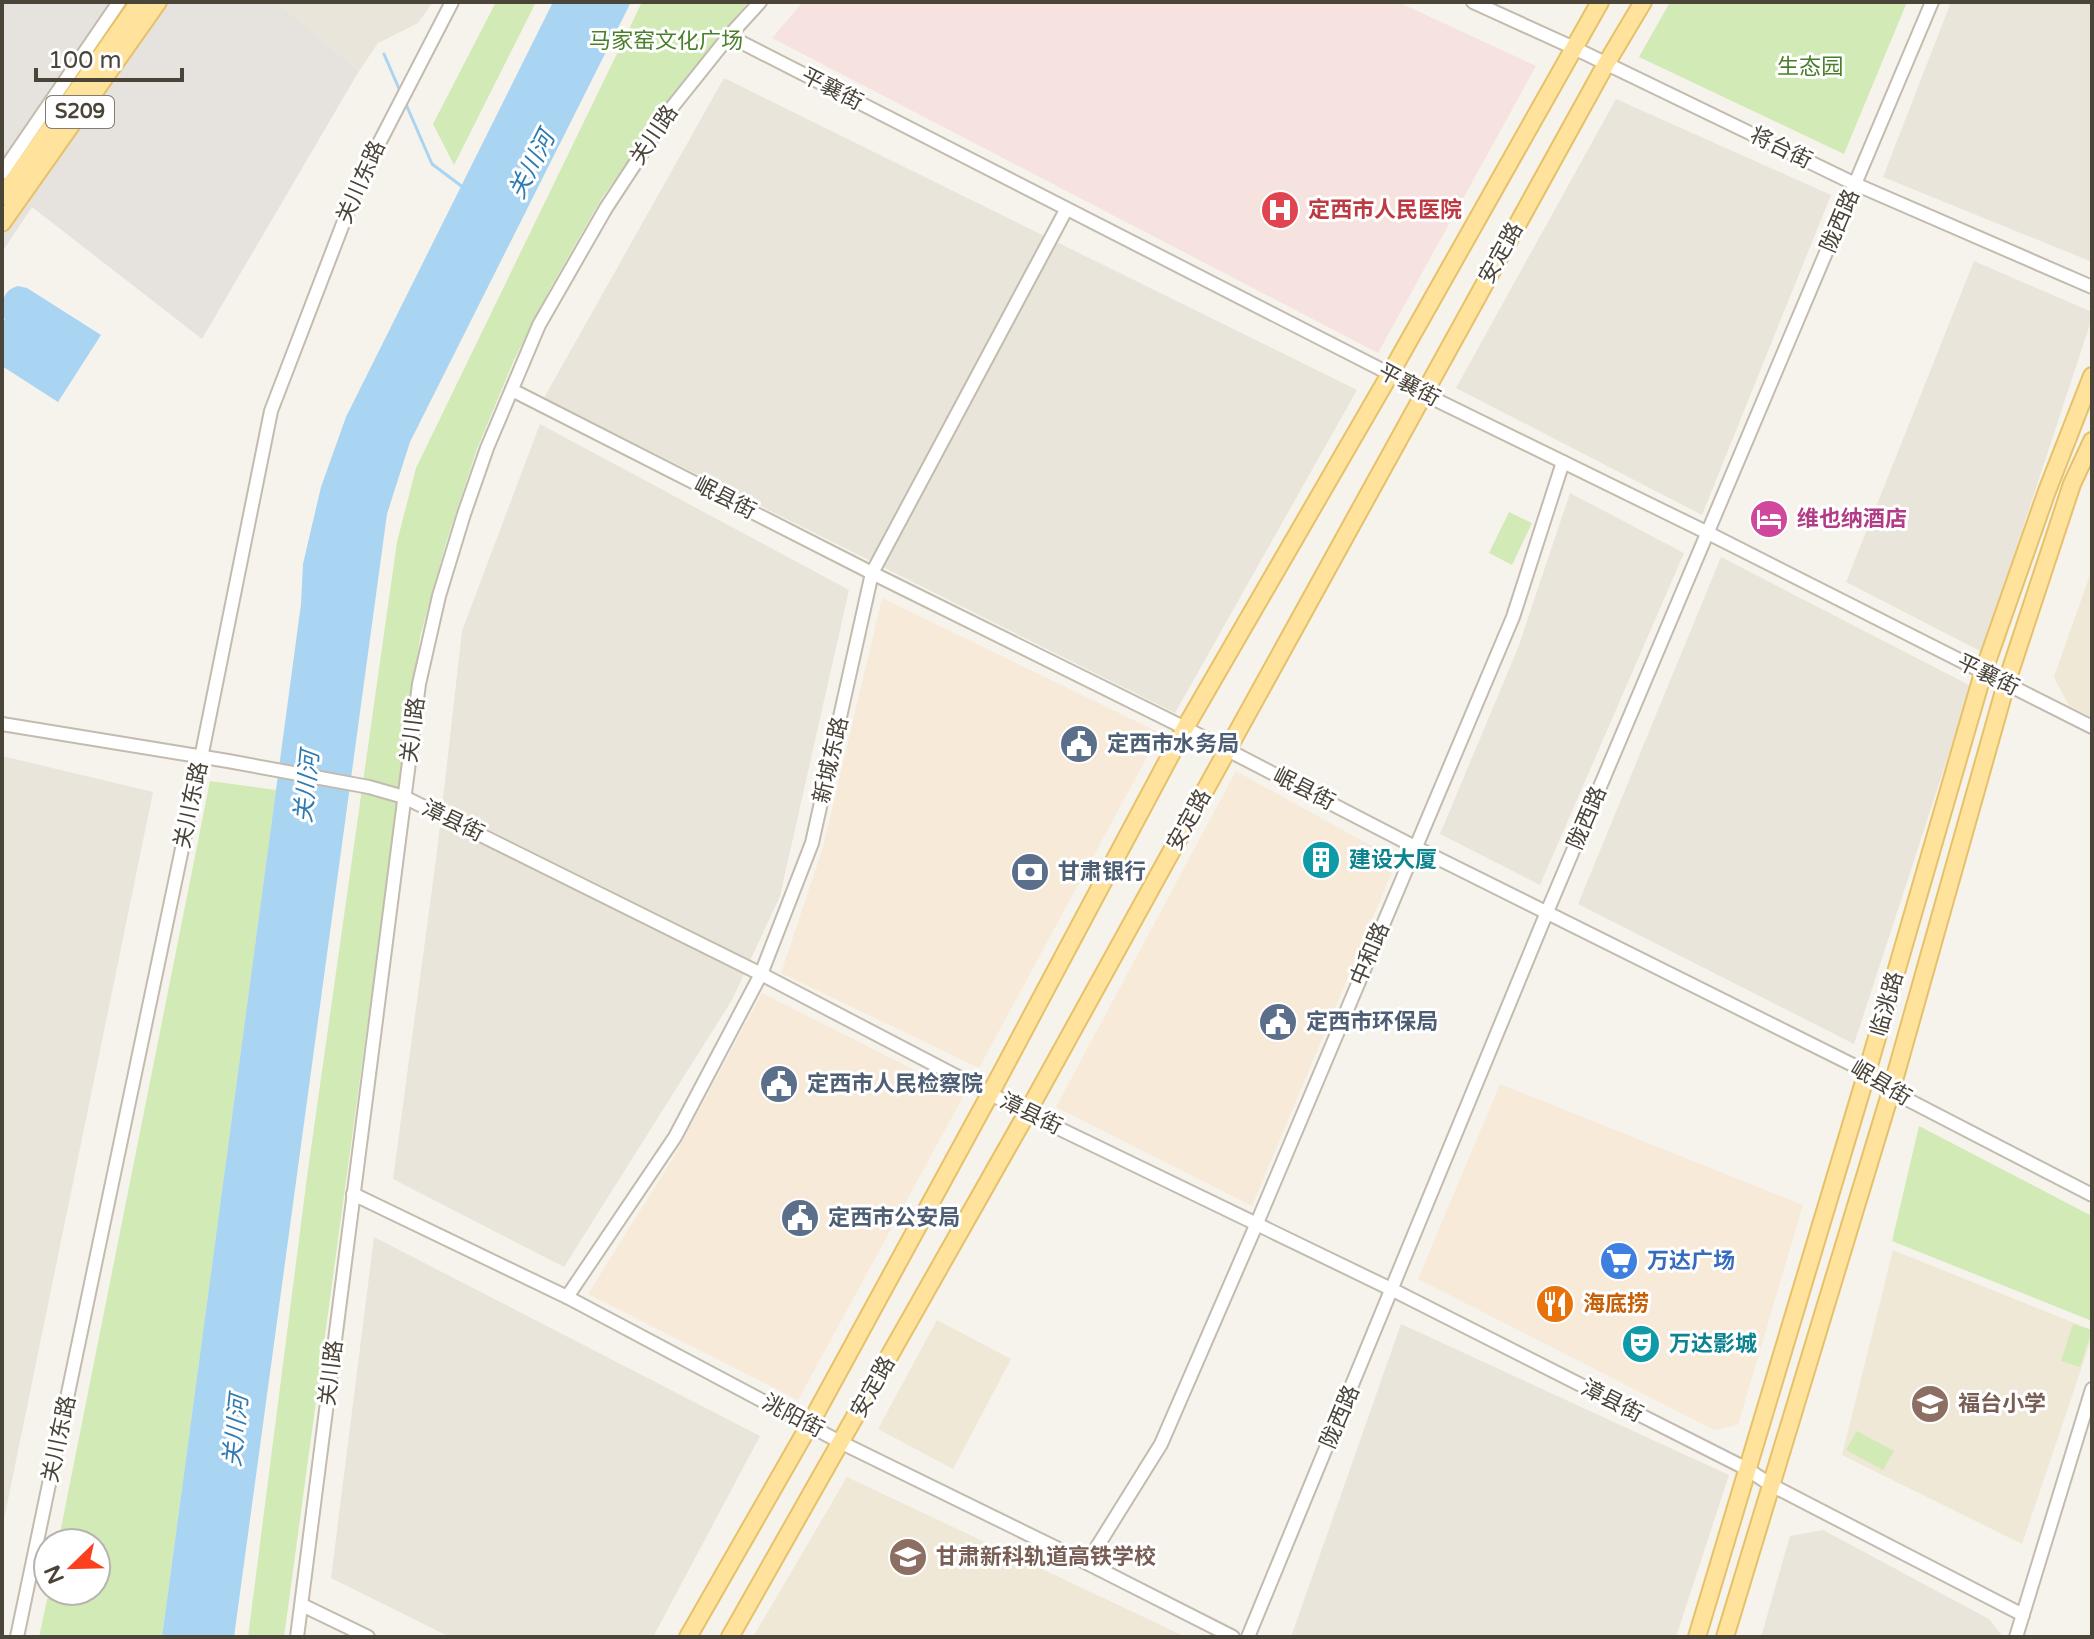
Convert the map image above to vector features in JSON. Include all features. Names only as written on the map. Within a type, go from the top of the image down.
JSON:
[{"type":"main road","name":"S209","points":[[2,197],[139,2]]},
{"type":"main road","name":"S209","points":[[2,223],[158,2]]},
{"type":"main road","name":"安定路","points":[[688,1637],[810,1424],[1185,728],[1600,2]]},
{"type":"main road","name":"安定路","points":[[730,1637],[1027,1113],[1643,2]]},
{"type":"main road","name":"临洮路","points":[[1697,1637],[1983,673],[2047,491],[2092,376]]},
{"type":"main road","name":"临洮路","points":[[1725,1637],[1891,1091],[2006,684],[2072,484],[2092,441]]},
{"type":"street","points":[[2,173],[119,2]]},
{"type":"street","name":"关川东路","points":[[17,1637],[271,411],[359,182],[452,2]]},
{"type":"street","name":"关川路","points":[[297,1637],[419,684],[439,596],[487,448],[539,325],[606,208],[673,106],[760,2]]},
{"type":"street","name":"将台街","points":[[1473,2],[1855,184],[2092,287]]},
{"type":"street","name":"陇西路","points":[[1248,1637],[1547,912],[1932,2]]},
{"type":"street","name":"平襄街","points":[[729,36],[1424,394],[2092,727]]},
{"type":"street","name":"新城东路","points":[[567,1297],[675,1137],[761,974],[812,843],[872,573],[1066,210]]},
{"type":"street","name":"岷县街","points":[[512,390],[1867,1072],[1891,1091],[2092,1195]]},
{"type":"street","name":"中和路","points":[[1087,1563],[1161,1444],[1257,1223],[1513,617],[1563,462]]},
{"type":"street","name":"漳县街","points":[[2,724],[228,761],[369,787],[404,797],[761,974],[1027,1113],[1393,1290],[1747,1469],[1771,1485],[2023,1615]]},
{"type":"street","name":"洮阳街","points":[[353,1194],[567,1297],[842,1443],[1233,1637]]},
{"type":"street","points":[[2016,1637],[2092,1389]]},
{"type":"street","points":[[302,1605],[368,1637]]},
{"type":"shaded area","points":[[2,2],[277,2],[359,71],[202,339],[32,207],[2,252]]},
{"type":"shaded area","points":[[277,2],[433,2],[418,23],[378,43],[359,71]]},
{"type":"shaded area","name":"定西市人民医院","points":[[803,2],[1398,2],[1536,66],[1378,353],[772,38]]},
{"type":"shaded area","points":[[1951,2],[2092,2],[2092,262],[1883,177]]},
{"type":"shaded area","points":[[724,78],[1357,390],[1175,713],[544,398]]},
{"type":"shaded area","points":[[1616,99],[1831,195],[1702,515],[1456,388]]},
{"type":"shaded area","points":[[1974,261],[2092,312],[1982,652],[1846,582]]},
{"type":"shaded area","points":[[540,424],[849,590],[780,896],[732,1000],[564,1267],[393,1179],[437,852],[462,631]]},
{"type":"shaded area","points":[[1570,493],[1684,553],[1540,885],[1440,834],[1518,648]]},
{"type":"shaded area","points":[[1721,557],[1971,686],[1854,1044],[1578,904]]},
{"type":"shaded area","points":[[2092,569],[2092,717],[2069,706],[2054,677]]},
{"type":"shaded area","points":[[882,598],[1160,733],[979,1068],[781,973],[823,847]]},
{"type":"shaded area","points":[[2,756],[153,792],[2,1529]]},
{"type":"shaded area","points":[[1236,771],[1397,860],[1252,1206],[1056,1107]]},
{"type":"shaded area","points":[[762,993],[964,1095],[798,1400],[588,1294],[675,1155]]},
{"type":"shaded area","name":"万达广场","points":[[1500,1084],[1803,1205],[1738,1425],[1714,1430],[1418,1279]]},
{"type":"shaded area","points":[[374,1237],[760,1436],[653,1637],[450,1637],[331,1578]]},
{"type":"shaded area","name":"福台小学","points":[[1893,1250],[2092,1330],[2022,1544],[1842,1455]]},
{"type":"shaded area","points":[[937,1320],[1011,1359],[953,1469],[878,1429]]},
{"type":"shaded area","points":[[1401,1324],[1729,1475],[1676,1637],[1291,1637]]},
{"type":"shaded area","name":"甘肃新科轨道高铁学校","points":[[847,1477],[1186,1637],[753,1637]]},
{"type":"shaded area","points":[[1823,1530],[1989,1619],[2001,1637],[1761,1637],[1790,1536]]},
{"type":"green space","points":[[496,2],[536,2],[454,165],[433,124]]},
{"type":"green space","name":"马家窑文化广场","points":[[642,2],[748,2],[690,74],[603,196],[550,289],[514,360],[477,449],[446,543],[420,637],[284,1637],[248,1637],[307,1177],[397,542],[416,468]]},
{"type":"green space","name":"生态园","points":[[1670,2],[1907,2],[1844,154],[1639,57]]},
{"type":"green space","points":[[1509,512],[1532,523],[1512,565],[1489,553]]},
{"type":"green space","points":[[210,781],[276,790],[162,1637],[39,1637],[46,1607],[112,1607],[112,1527],[61,1527]]},
{"type":"green space","points":[[1919,1126],[2092,1216],[2092,1321],[1892,1241]]},
{"type":"green space","points":[[2073,1324],[2092,1330],[2080,1367],[2061,1361]]},
{"type":"green space","points":[[1857,1431],[1894,1451],[1883,1470],[1846,1450]]},
{"type":"water","name":"关川河","points":[[553,2],[631,2],[410,442],[387,514],[234,1637],[162,1637],[301,604],[303,564],[321,487],[346,417]]},
{"type":"water","points":[[18,286],[27,288],[101,335],[58,402],[2,366],[4,299],[9,291]]},
{"type":"waterway","points":[[384,54],[400,91]]},
{"type":"waterway","points":[[405,102],[432,164],[464,188]]},
{"type":"place","name":"定西市人民医院","points":[[1280,210]]},
{"type":"place","name":"维也纳酒店","points":[[1769,519]]},
{"type":"place","name":"定西市水务局","points":[[1079,744]]},
{"type":"place","name":"建设大厦","points":[[1321,860]]},
{"type":"place","name":"甘肃银行","points":[[1030,872]]},
{"type":"place","name":"定西市环保局","points":[[1278,1022]]},
{"type":"place","name":"定西市人民检察院","points":[[779,1084]]},
{"type":"place","name":"定西市公安局","points":[[800,1218]]},
{"type":"place","name":"万达广场","points":[[1619,1261]]},
{"type":"place","name":"海底捞","points":[[1555,1304]]},
{"type":"place","name":"万达影城","points":[[1641,1344]]},
{"type":"place","name":"福台小学","points":[[1930,1404]]},
{"type":"place","name":"甘肃新科轨道高铁学校","points":[[908,1557]]}]
